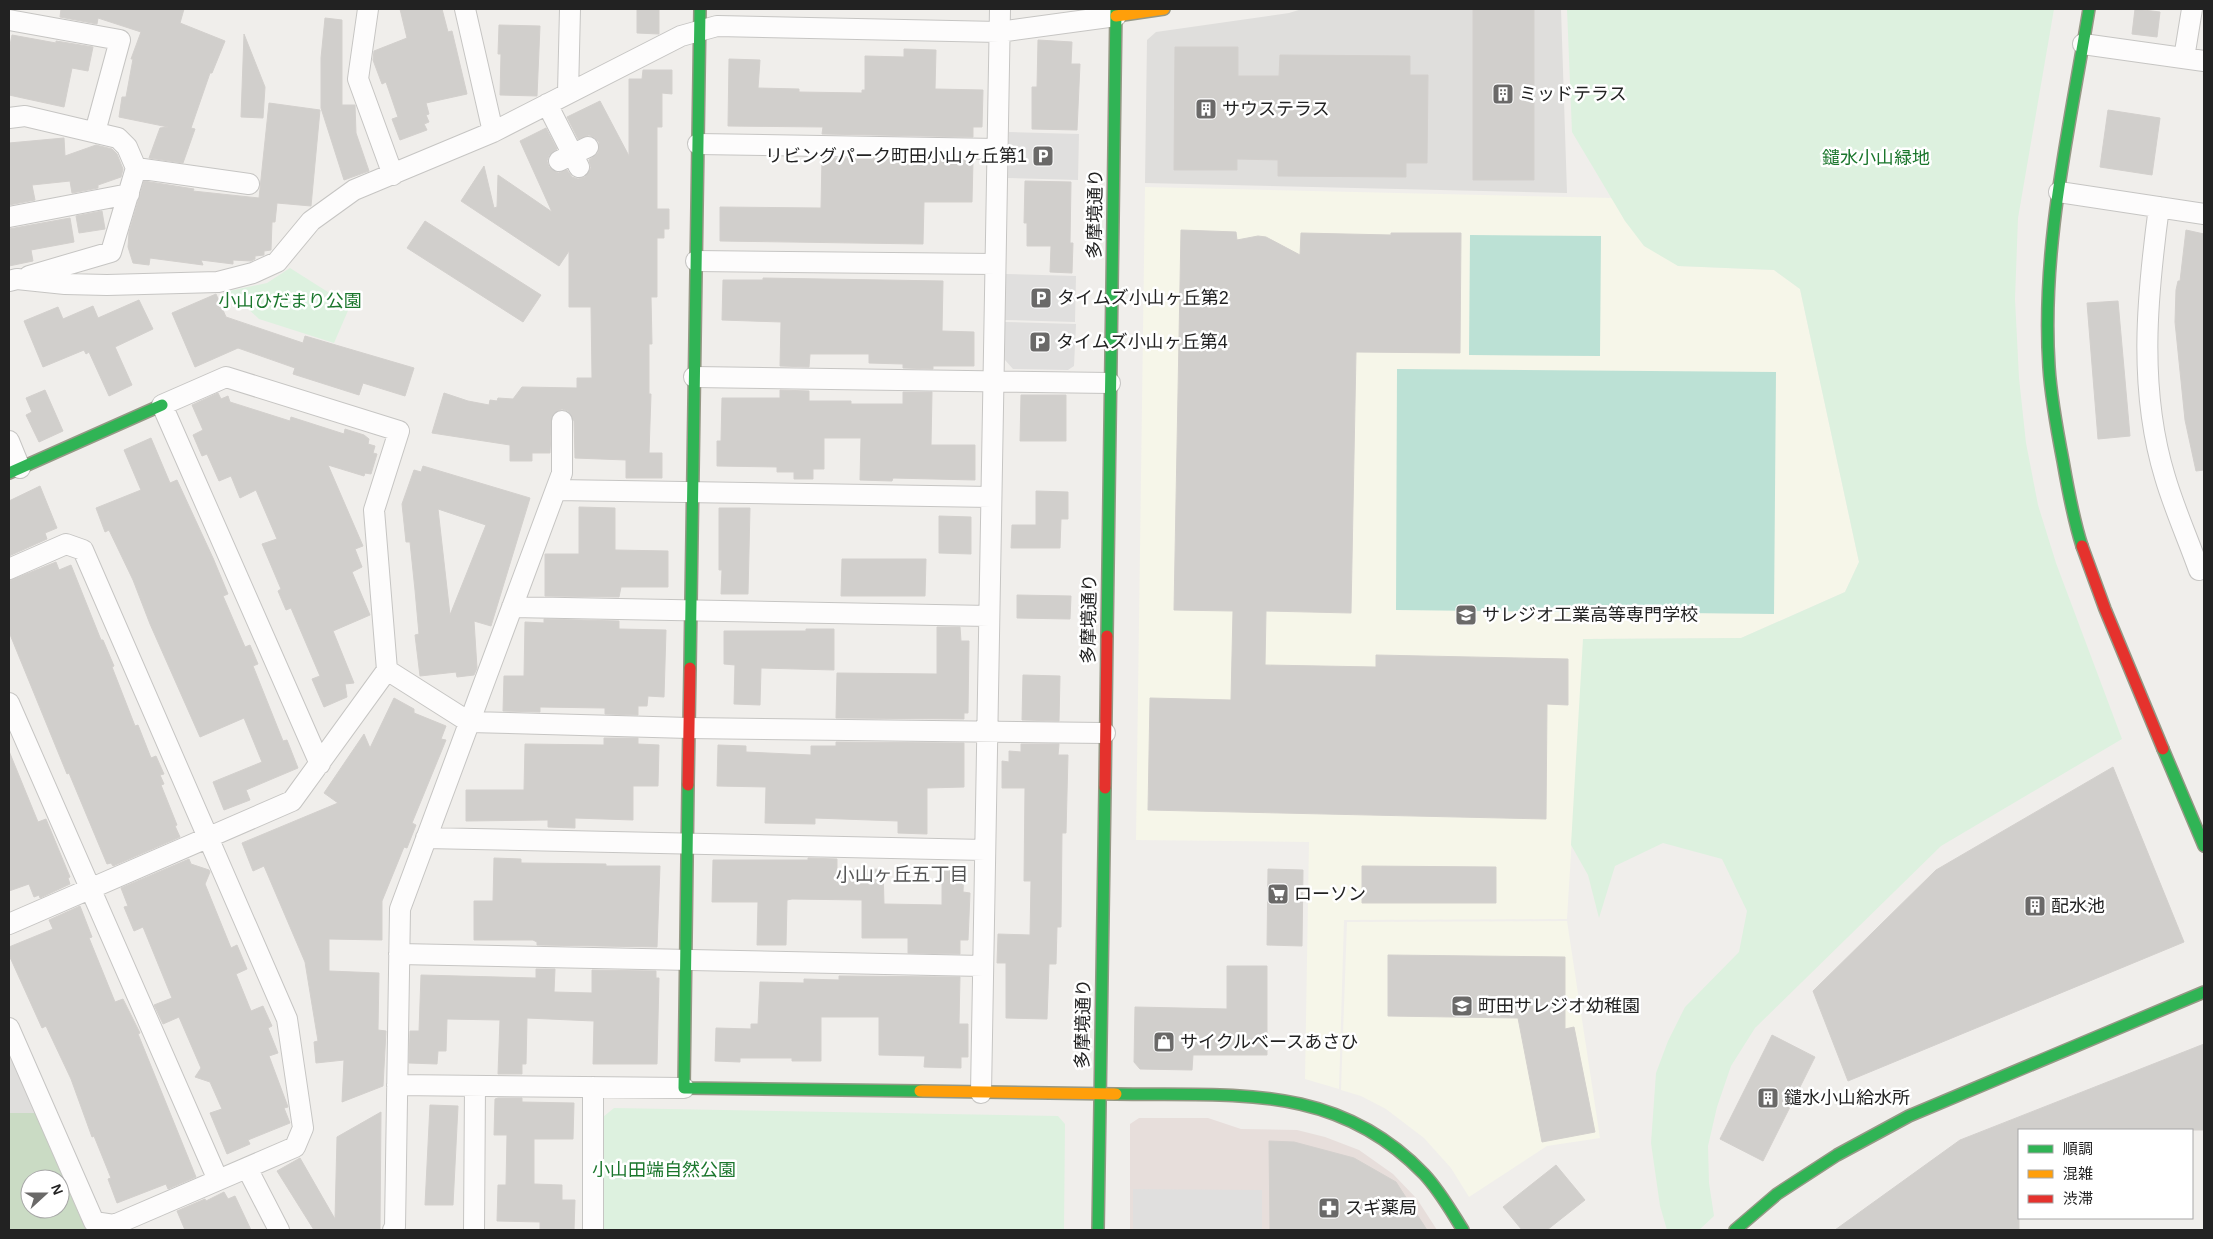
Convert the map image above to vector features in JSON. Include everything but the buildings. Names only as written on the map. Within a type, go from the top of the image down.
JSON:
[{"type":"street","points":[[368,9],[358,79],[393,174]]},
{"type":"street","points":[[465,9],[493,132]]},
{"type":"street","points":[[568,93],[570,9]]},
{"type":"street","points":[[684,1088],[700,9]]},
{"type":"street","points":[[981,1093],[1000,9]]},
{"type":"street","points":[[13,280],[65,284],[218,282],[253,273],[277,262],[311,221],[354,190],[493,132],[680,36],[700,30],[717,26],[999,32],[1116,12],[1164,9]]},
{"type":"street","points":[[2089,9],[2059,192],[2051,257],[2048,366],[2059,448],[2074,521],[2085,554],[2204,846]]},
{"type":"street","points":[[2184,58],[2192,9]]},
{"type":"street","name":"多摩境通り","points":[[1098,1230],[1116,12]]},
{"type":"street","points":[[9,20],[120,40],[95,132]]},
{"type":"street","points":[[2083,44],[2204,61]]},
{"type":"street","points":[[547,104],[575,158]]},
{"type":"street","points":[[9,118],[25,116],[118,138],[127,147],[136,168],[110,252],[13,280]]},
{"type":"street","points":[[698,144],[997,149]]},
{"type":"street","points":[[136,168],[249,184]]},
{"type":"street","points":[[2059,192],[2204,214]]},
{"type":"street","points":[[9,217],[129,194]]},
{"type":"street","points":[[2159,207],[2148,313],[2148,388],[2164,476],[2199,570],[2204,568]]},
{"type":"street","points":[[696,261],[995,264]]},
{"type":"street","points":[[9,442],[14,470],[226,377],[399,432],[374,510],[387,670],[292,801],[9,924]]},
{"type":"street","points":[[694,377],[1110,383]]},
{"type":"street","points":[[162,405],[320,764]]},
{"type":"street","points":[[393,1230],[396,1227],[400,909],[562,472],[562,421]]},
{"type":"street","points":[[556,490],[692,494],[991,497]]},
{"type":"street","points":[[9,570],[66,544],[83,550],[287,1019],[303,1128],[295,1147],[114,1225],[94,1222],[9,1028]]},
{"type":"street","points":[[512,607],[989,616]]},
{"type":"street","points":[[387,670],[470,722],[689,728],[1105,733]]},
{"type":"street","points":[[9,703],[218,1180]]},
{"type":"street","points":[[426,838],[985,850]]},
{"type":"street","points":[[399,954],[983,966]]},
{"type":"street","points":[[1735,1230],[1777,1194],[1829,1160],[1910,1116],[2204,992]]},
{"type":"street","points":[[397,1085],[1276,1098],[1298,1101],[1335,1112],[1369,1129],[1406,1156],[1436,1187],[1463,1230]]},
{"type":"street","points":[[474,1230],[475,1086]]},
{"type":"street","points":[[593,1087],[593,1230]]},
{"type":"street","points":[[247,1168],[279,1230]]},
{"type":"shaded area","points":[[1302,9],[1561,9],[1567,193],[1145,183],[1147,40],[1156,32],[1289,13]]},
{"type":"shaded area","name":"リビングパーク町田小山ヶ丘第1","points":[[1009,132],[1079,134],[1078,180],[1008,178]]},
{"type":"shaded area","name":"サレジオ工業高等専門学校","points":[[1145,187],[1613,198],[1625,221],[1678,266],[1774,270],[1800,289],[1859,562],[1845,592],[1741,638],[1584,639],[1567,919],[1344,920],[1339,1089],[1305,1079],[1309,842],[1136,840]]},
{"type":"shaded area","name":"タイムズ小山ヶ丘第2","points":[[1006,274],[1076,276],[1075,322],[1005,320]]},
{"type":"shaded area","name":"タイムズ小山ヶ丘第4","points":[[1005,322],[1076,324],[1074,366],[1068,370],[1013,369],[1005,360]]},
{"type":"shaded area","name":"町田サレジオ幼稚園","points":[[1567,921],[1600,1138],[1547,1146],[1469,1197],[1451,1168],[1424,1138],[1386,1109],[1361,1096],[1341,1090],[1347,922]]},
{"type":"shaded area","points":[[9,1054],[35,1113],[9,1113]]},
{"type":"shaded area","points":[[1139,1118],[1208,1118],[1241,1129],[1297,1130],[1325,1137],[1359,1150],[1393,1174],[1417,1199],[1437,1230],[1130,1230],[1130,1124]]},
{"type":"shaded area","points":[[1133,1189],[1262,1190],[1262,1230],[1133,1230]]},
{"type":"green space","name":"鑓水小山緑地","points":[[1567,9],[2054,9],[2018,218],[2015,299],[2019,378],[2026,443],[2038,505],[2056,563],[2122,739],[1941,846],[1755,1028],[1731,1066],[1717,1107],[1708,1146],[1709,1183],[1714,1216],[1699,1230],[1667,1230],[1660,1206],[1651,1143],[1656,1073],[1668,1041],[1685,1007],[1739,952],[1747,911],[1722,859],[1663,843],[1615,866],[1599,918],[1588,875],[1571,845],[1583,639],[1741,638],[1845,592],[1859,562],[1800,289],[1774,270],[1678,266],[1644,246],[1625,221],[1572,132]]},
{"type":"green space","points":[[1470,235],[1601,236],[1600,356],[1469,355]]},
{"type":"green space","name":"小山ひだまり公園","points":[[290,268],[350,306],[334,343],[259,319],[229,291],[267,283]]},
{"type":"green space","points":[[1397,369],[1776,372],[1774,614],[1396,610]]},
{"type":"green space","name":"小山田端自然公園","points":[[614,1108],[1058,1116],[1065,1124],[1064,1230],[603,1230],[603,1117]]},
{"type":"green space","points":[[9,1113],[35,1113],[59,1169],[20,1169],[20,1219],[70,1219],[70,1193],[86,1230],[9,1230]]},
{"type":"traffic: fast","points":[[690,668],[700,9]]},
{"type":"traffic: fast","points":[[1107,636],[1116,9]]},
{"type":"traffic: fast","points":[[2082,546],[2071,504],[2054,414],[2049,367],[2048,322],[2053,232],[2066,142],[2089,9]]},
{"type":"traffic: fast","points":[[9,473],[162,405]]},
{"type":"traffic: fast","points":[[2163,749],[2204,846]]},
{"type":"traffic: fast","points":[[688,785],[684,1088],[920,1091]]},
{"type":"traffic: fast","points":[[1098,1230],[1105,788]]},
{"type":"traffic: fast","points":[[1735,1230],[1777,1194],[1837,1155],[1909,1116],[2204,992]]},
{"type":"traffic: fast","points":[[1116,1094],[1201,1094],[1280,1100],[1318,1109],[1355,1123],[1390,1144],[1424,1174],[1440,1194],[1463,1230]]},
{"type":"traffic: slow","points":[[1116,16],[1164,9]]},
{"type":"traffic: slow","points":[[920,1091],[1116,1094]]},
{"type":"traffic: jam","points":[[2082,546],[2105,609],[2163,749]]},
{"type":"traffic: jam","points":[[1105,788],[1107,636]]},
{"type":"traffic: jam","points":[[688,785],[690,668]]},
{"type":"place","name":"ミッドテラス","points":[[1503,94]]},
{"type":"place","name":"サウステラス","points":[[1206,109]]},
{"type":"place","name":"リビングパーク町田小山ヶ丘第1","points":[[1043,156]]},
{"type":"place","name":"タイムズ小山ヶ丘第2","points":[[1041,298]]},
{"type":"place","name":"タイムズ小山ヶ丘第4","points":[[1040,342]]},
{"type":"place","name":"サレジオ工業高等専門学校","points":[[1466,615]]},
{"type":"place","name":"ローソン","points":[[1278,894]]},
{"type":"place","name":"配水池","points":[[2035,906]]},
{"type":"place","name":"町田サレジオ幼稚園","points":[[1462,1006]]},
{"type":"place","name":"サイクルベースあさひ","points":[[1164,1042]]},
{"type":"place","name":"鑓水小山給水所","points":[[1768,1098]]},
{"type":"place","name":"スギ薬局","points":[[1329,1208]]},
{"type":"district","name":"小山ヶ丘五丁目","points":[[902,874]]}]
